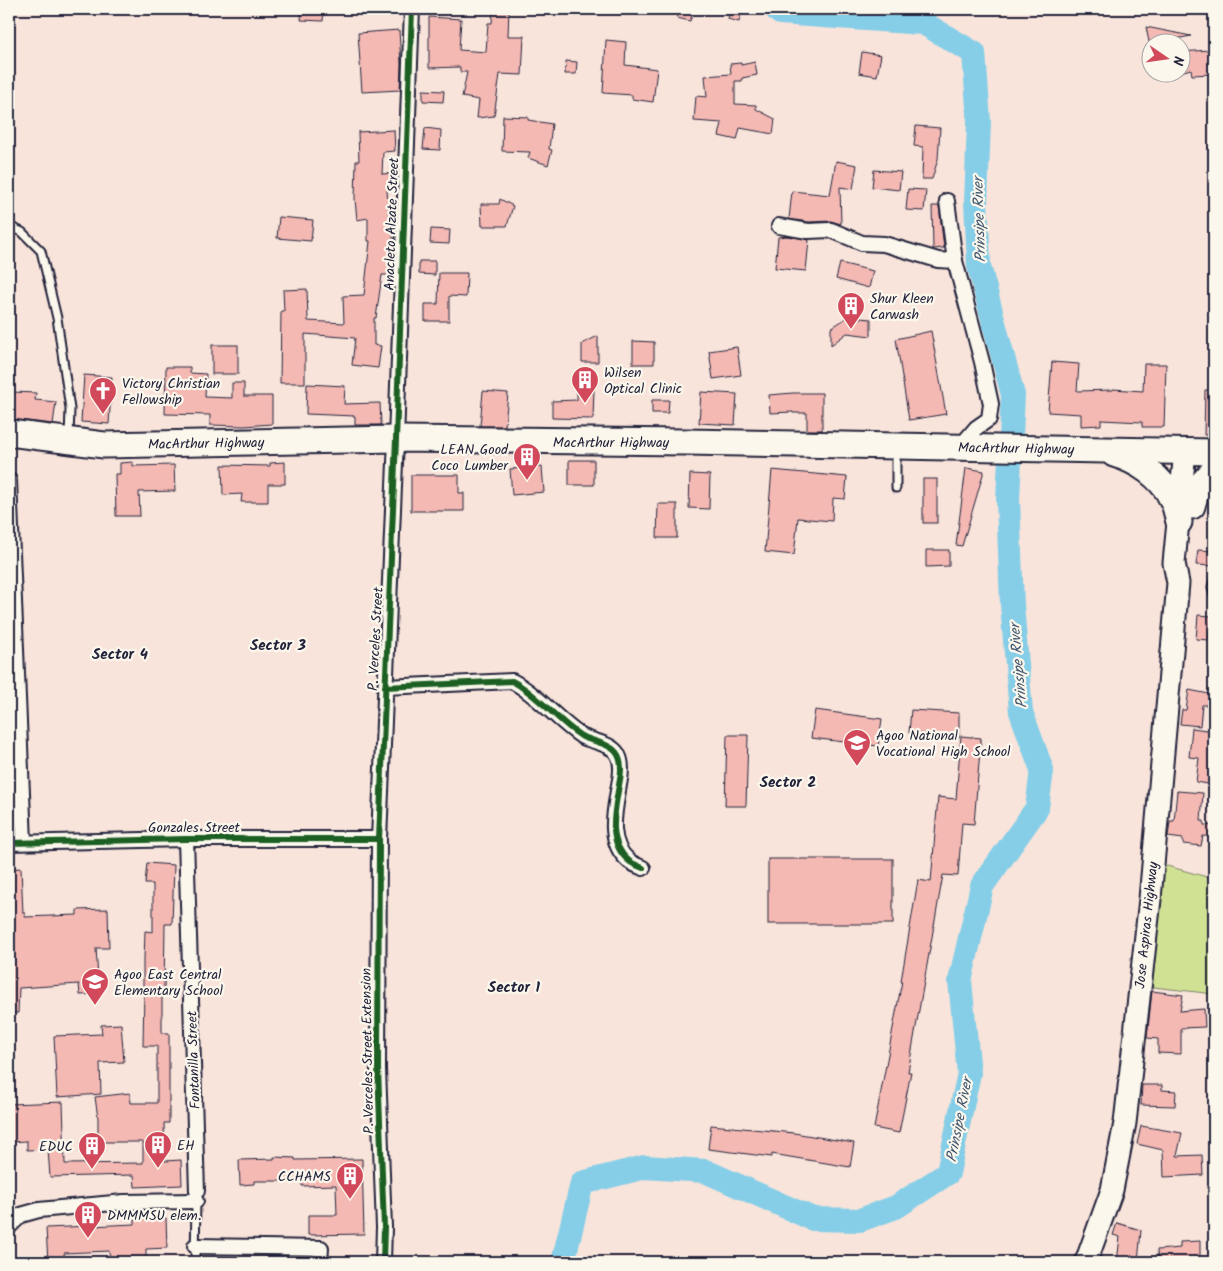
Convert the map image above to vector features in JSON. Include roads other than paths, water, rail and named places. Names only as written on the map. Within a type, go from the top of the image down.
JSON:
[{"type":"highway","name":"MacArthur Highway","points":[[9,433],[113,445],[396,440],[686,442],[1198,451]]},
{"type":"highway","points":[[1100,449],[1126,457],[1145,468],[1162,483],[1185,514],[1197,489],[1214,470]]},
{"type":"main road","name":"Jose Aspiras Highway","points":[[1086,1262],[1112,1190],[1125,1123],[1152,879],[1178,582],[1187,564],[1185,514],[1198,451]]},
{"type":"street","name":"Anacleto Alzate Street","points":[[396,440],[412,9]]},
{"type":"street","points":[[947,201],[955,261],[982,362],[991,404],[988,419],[976,428],[969,448]]},
{"type":"street","points":[[779,226],[808,232],[831,230],[862,243],[884,244],[938,260],[955,261]]},
{"type":"street","name":"P. Verceles Street","points":[[379,839],[396,440]]},
{"type":"street","points":[[9,480],[24,842]]},
{"type":"street","points":[[385,687],[512,681],[522,686],[582,736],[614,749],[619,756],[621,772],[614,837],[622,853],[629,861],[643,868]]},
{"type":"street","name":"Gonzales Street","points":[[9,842],[186,839],[379,839]]},
{"type":"street","name":"Fontanilla Street","points":[[186,839],[197,1196]]},
{"type":"street","name":"P. Verceles Street Extension","points":[[379,839],[378,1069],[384,1226],[383,1262]]},
{"type":"street","points":[[9,1227],[21,1215],[39,1210],[197,1196]]},
{"type":"street","points":[[196,1246],[321,1248],[320,1262]]},
{"type":"lane","points":[[9,226],[22,232],[40,252],[57,318],[70,409],[69,440]]},
{"type":"lane","points":[[896,447],[896,488]]},
{"type":"lane","points":[[1214,580],[1212,587],[1214,595]]},
{"type":"lane","points":[[195,1262],[197,1196]]},
{"type":"waterway","name":"Prinsipe River","points":[[563,1262],[582,1183],[645,1167],[705,1171],[813,1219],[860,1220],[896,1207],[948,1173],[969,1073],[960,981],[982,886],[1037,808],[1042,770],[1021,712],[1012,605],[1008,500],[1013,395],[979,266],[976,202],[979,121],[974,53],[923,23],[780,13],[776,9]]},
{"type":"place","name":"Shur Kleen Carwash","points":[[851,330]]},
{"type":"place","name":"Wilsen Optical Clinic","points":[[585,404]]},
{"type":"place","name":"Victory Christian Fellowship","points":[[103,415]]},
{"type":"place","name":"LEAN Good Coco Lumber","points":[[527,481]]},
{"type":"place","name":"Agoo National Vocational High School","points":[[857,767]]},
{"type":"place","name":"Agoo East Central Elementary School","points":[[95,1006]]},
{"type":"place","name":"EH","points":[[158,1169]]},
{"type":"place","name":"EDUC","points":[[92,1170]]},
{"type":"place","name":"CCHAMS","points":[[350,1200]]},
{"type":"place","name":"DMMMSU elem.","points":[[88,1239]]},
{"type":"district","name":"Sector 3","points":[[278,645]]},
{"type":"district","name":"Sector 4","points":[[120,654]]},
{"type":"district","name":"Sector 2","points":[[788,782]]},
{"type":"district","name":"Sector 1","points":[[514,987]]}]
